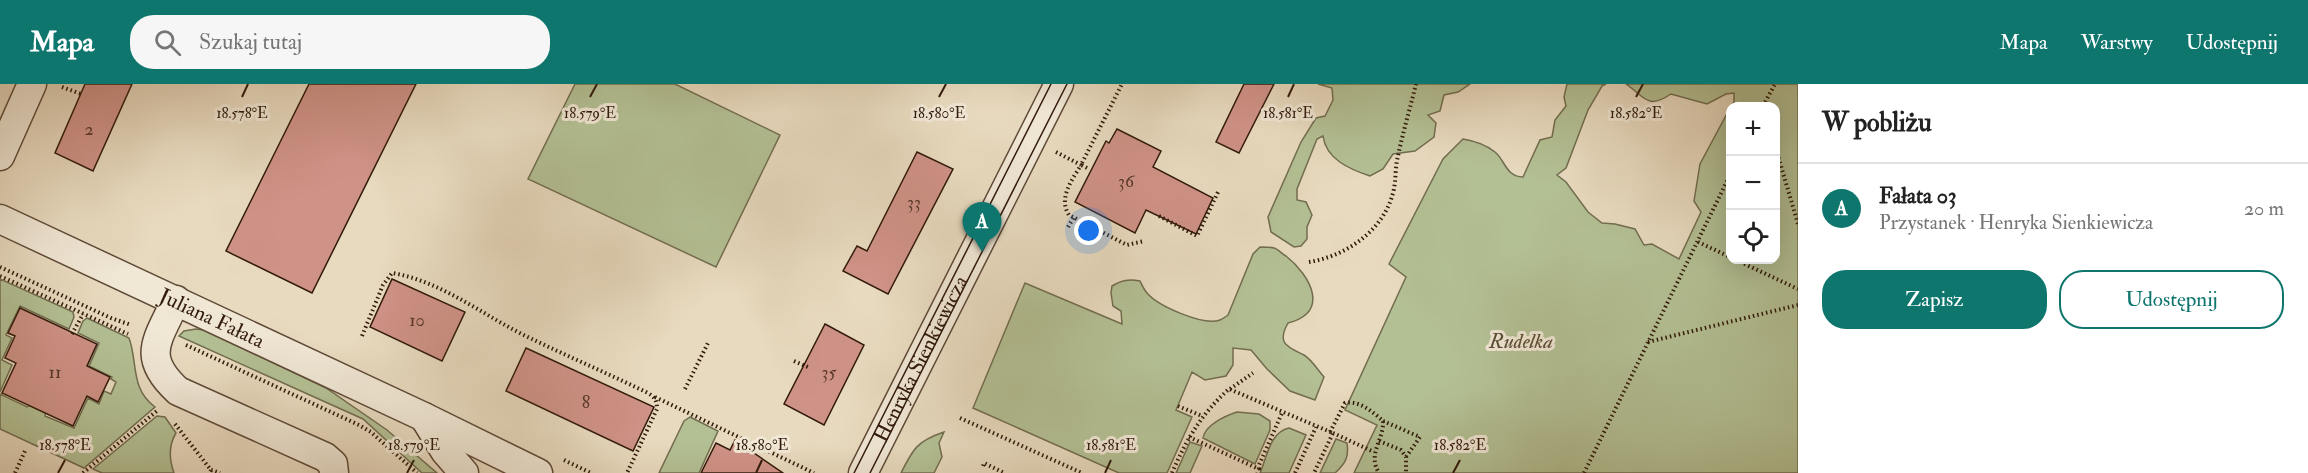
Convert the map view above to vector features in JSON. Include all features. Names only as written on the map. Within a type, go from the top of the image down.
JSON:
[{"type":"street","points":[[0,156],[32,84]]},
{"type":"street","name":"Henryka Sienkiewicza","points":[[863,473],[1059,84]]},
{"type":"street","name":"Juliana Fałata","points":[[0,219],[424,417],[538,473]]},
{"type":"street","points":[[176,300],[150,332],[156,345],[154,355],[157,367],[164,379],[178,391],[325,457],[333,464],[334,473]]},
{"type":"street","points":[[424,417],[445,451],[464,473]]},
{"type":"path","points":[[54,84],[81,94]]},
{"type":"path","points":[[1122,84],[1065,195],[1065,208],[1074,218],[1126,245],[1144,242]]},
{"type":"path","points":[[1309,262],[1328,259],[1345,252],[1382,218],[1393,193],[1397,162],[1416,84]]},
{"type":"path","points":[[1766,102],[1775,84]]},
{"type":"path","points":[[1056,151],[1087,168]]},
{"type":"path","points":[[1778,156],[1798,224]]},
{"type":"path","points":[[1584,473],[1726,185]]},
{"type":"path","points":[[1159,216],[1197,237],[1218,192]]},
{"type":"path","points":[[1068,227],[1074,218]]},
{"type":"path","points":[[1698,242],[1726,255]]},
{"type":"path","points":[[1745,264],[1798,288]]},
{"type":"path","points":[[0,267],[111,318],[176,340],[359,425],[371,432],[417,473]]},
{"type":"path","points":[[362,336],[383,285],[392,273],[411,276],[529,338],[740,440],[814,473]]},
{"type":"path","points":[[0,276],[138,339],[150,332]]},
{"type":"path","points":[[1648,342],[1798,305]]},
{"type":"path","points":[[72,334],[83,314]]},
{"type":"path","points":[[685,388],[708,343]]},
{"type":"path","points":[[794,361],[810,368]]},
{"type":"path","points":[[1172,473],[1189,437],[1203,416],[1229,389],[1253,373]]},
{"type":"path","points":[[1229,389],[1374,452]]},
{"type":"path","points":[[627,473],[655,417],[657,403],[654,397]]},
{"type":"path","points":[[1314,473],[1345,403],[1351,402],[1361,405],[1383,420],[1420,437],[1407,457],[1406,473]]},
{"type":"path","points":[[1178,406],[1203,416]]},
{"type":"path","points":[[83,473],[161,408]]},
{"type":"path","points":[[1189,437],[1258,471],[1282,413]]},
{"type":"path","points":[[960,418],[1082,473]]},
{"type":"path","points":[[1379,473],[1375,467],[1374,452],[1384,430],[1383,420]]},
{"type":"path","points":[[1295,473],[1317,427]]},
{"type":"path","points":[[1379,441],[1401,450],[1407,457]]},
{"type":"path","points":[[15,473],[25,451]]},
{"type":"path","points":[[983,466],[984,463],[1004,473]]},
{"type":"path","points":[[211,470],[220,473]]},
{"type":"green space","points":[[575,84],[675,84],[780,135],[716,267],[528,179]]},
{"type":"green space","points":[[1318,84],[1470,84],[1458,92],[1444,95],[1440,111],[1428,115],[1436,123],[1434,137],[1415,151],[1393,154],[1383,169],[1370,176],[1354,170],[1334,157],[1325,144],[1323,136],[1317,139],[1297,189],[1297,200],[1306,202],[1312,215],[1307,227],[1307,239],[1301,246],[1294,247],[1271,232],[1268,217],[1301,142],[1316,118],[1325,116],[1333,100],[1332,88]]},
{"type":"green space","name":"Rudelka","points":[[1567,84],[1606,84],[1602,86],[1588,110],[1566,168],[1557,175],[1566,182],[1588,212],[1602,223],[1635,229],[1644,245],[1652,244],[1679,259],[1701,212],[1694,201],[1700,164],[1726,115],[1726,264],[1780,264],[1780,102],[1734,102],[1734,93],[1726,94],[1707,104],[1671,94],[1663,99],[1651,101],[1626,84],[1798,84],[1798,473],[1354,473],[1377,425],[1345,410],[1406,277],[1389,264],[1443,159],[1463,139],[1472,141],[1491,149],[1509,171],[1523,177],[1540,140],[1552,137],[1555,120],[1566,106],[1564,97]]},
{"type":"green space","points":[[1260,247],[1277,249],[1295,264],[1309,283],[1313,302],[1309,311],[1301,318],[1288,323],[1283,336],[1285,344],[1307,357],[1324,377],[1315,400],[1290,391],[1251,350],[1233,348],[1233,365],[1226,376],[1205,380],[1192,372],[1176,410],[1192,417],[1167,473],[1119,473],[973,408],[1025,283],[1122,324],[1121,311],[1113,306],[1112,286],[1126,280],[1140,281],[1146,292],[1170,309],[1192,318],[1220,320],[1228,315],[1253,254]]},
{"type":"green space","points":[[0,279],[73,312],[74,317],[69,329],[20,306],[6,335],[12,338],[2,360],[12,365],[0,392]]},
{"type":"green space","points":[[87,318],[129,338],[138,384],[147,400],[155,407],[84,468],[0,429],[0,394],[27,407],[30,405],[46,412],[45,416],[74,428],[88,398],[99,404],[104,391],[111,394],[116,382],[111,379],[112,377],[89,366],[99,343],[78,333],[83,321]]},
{"type":"green space","points":[[204,330],[326,388],[387,430],[437,473],[422,473],[363,419],[179,336],[184,331]]},
{"type":"green space","points":[[1237,412],[1259,414],[1270,421],[1270,430],[1255,464],[1203,438],[1211,425]]},
{"type":"green space","points":[[157,416],[165,417],[176,433],[170,453],[174,473],[102,473],[93,469]]},
{"type":"green space","points":[[690,417],[718,431],[699,473],[659,473],[684,421]]},
{"type":"green space","points":[[1289,428],[1306,435],[1289,473],[1260,473],[1273,440],[1277,434]]},
{"type":"green space","points":[[944,432],[939,443],[942,457],[934,473],[901,473],[917,447]]},
{"type":"green space","points":[[1336,439],[1347,443],[1346,460],[1335,473],[1320,473]]},
{"type":"green space","points":[[1190,442],[1202,446],[1190,473],[1176,473]]},
{"type":"building","points":[[85,84],[132,84],[93,171],[55,153]]},
{"type":"building","points":[[309,84],[416,84],[312,293],[226,251]]},
{"type":"building","points":[[1244,84],[1274,84],[1239,153],[1216,142]]},
{"type":"building","points":[[1117,129],[1161,151],[1153,167],[1213,198],[1196,234],[1146,210],[1135,233],[1075,202],[1106,141],[1109,143]]},
{"type":"building","points":[[917,152],[953,169],[888,294],[843,271],[857,246],[867,251]]},
{"type":"building","points":[[392,279],[465,312],[442,361],[370,327]]},
{"type":"building","points":[[20,308],[97,344],[87,366],[110,377],[98,402],[87,396],[73,426],[2,393],[16,363],[5,358],[15,336],[8,333]]},
{"type":"building","points":[[825,324],[864,345],[824,425],[784,404]]},
{"type":"building","points":[[526,348],[654,407],[633,451],[506,391]]},
{"type":"building","points":[[735,440],[783,473],[701,473],[716,443],[730,450]]},
{"type":"tram line","points":[[854,473],[1051,84]]},
{"type":"tram line","points":[[870,473],[1067,84]]},
{"type":"place","name":"Fałata 03","points":[[982,252]]}]
